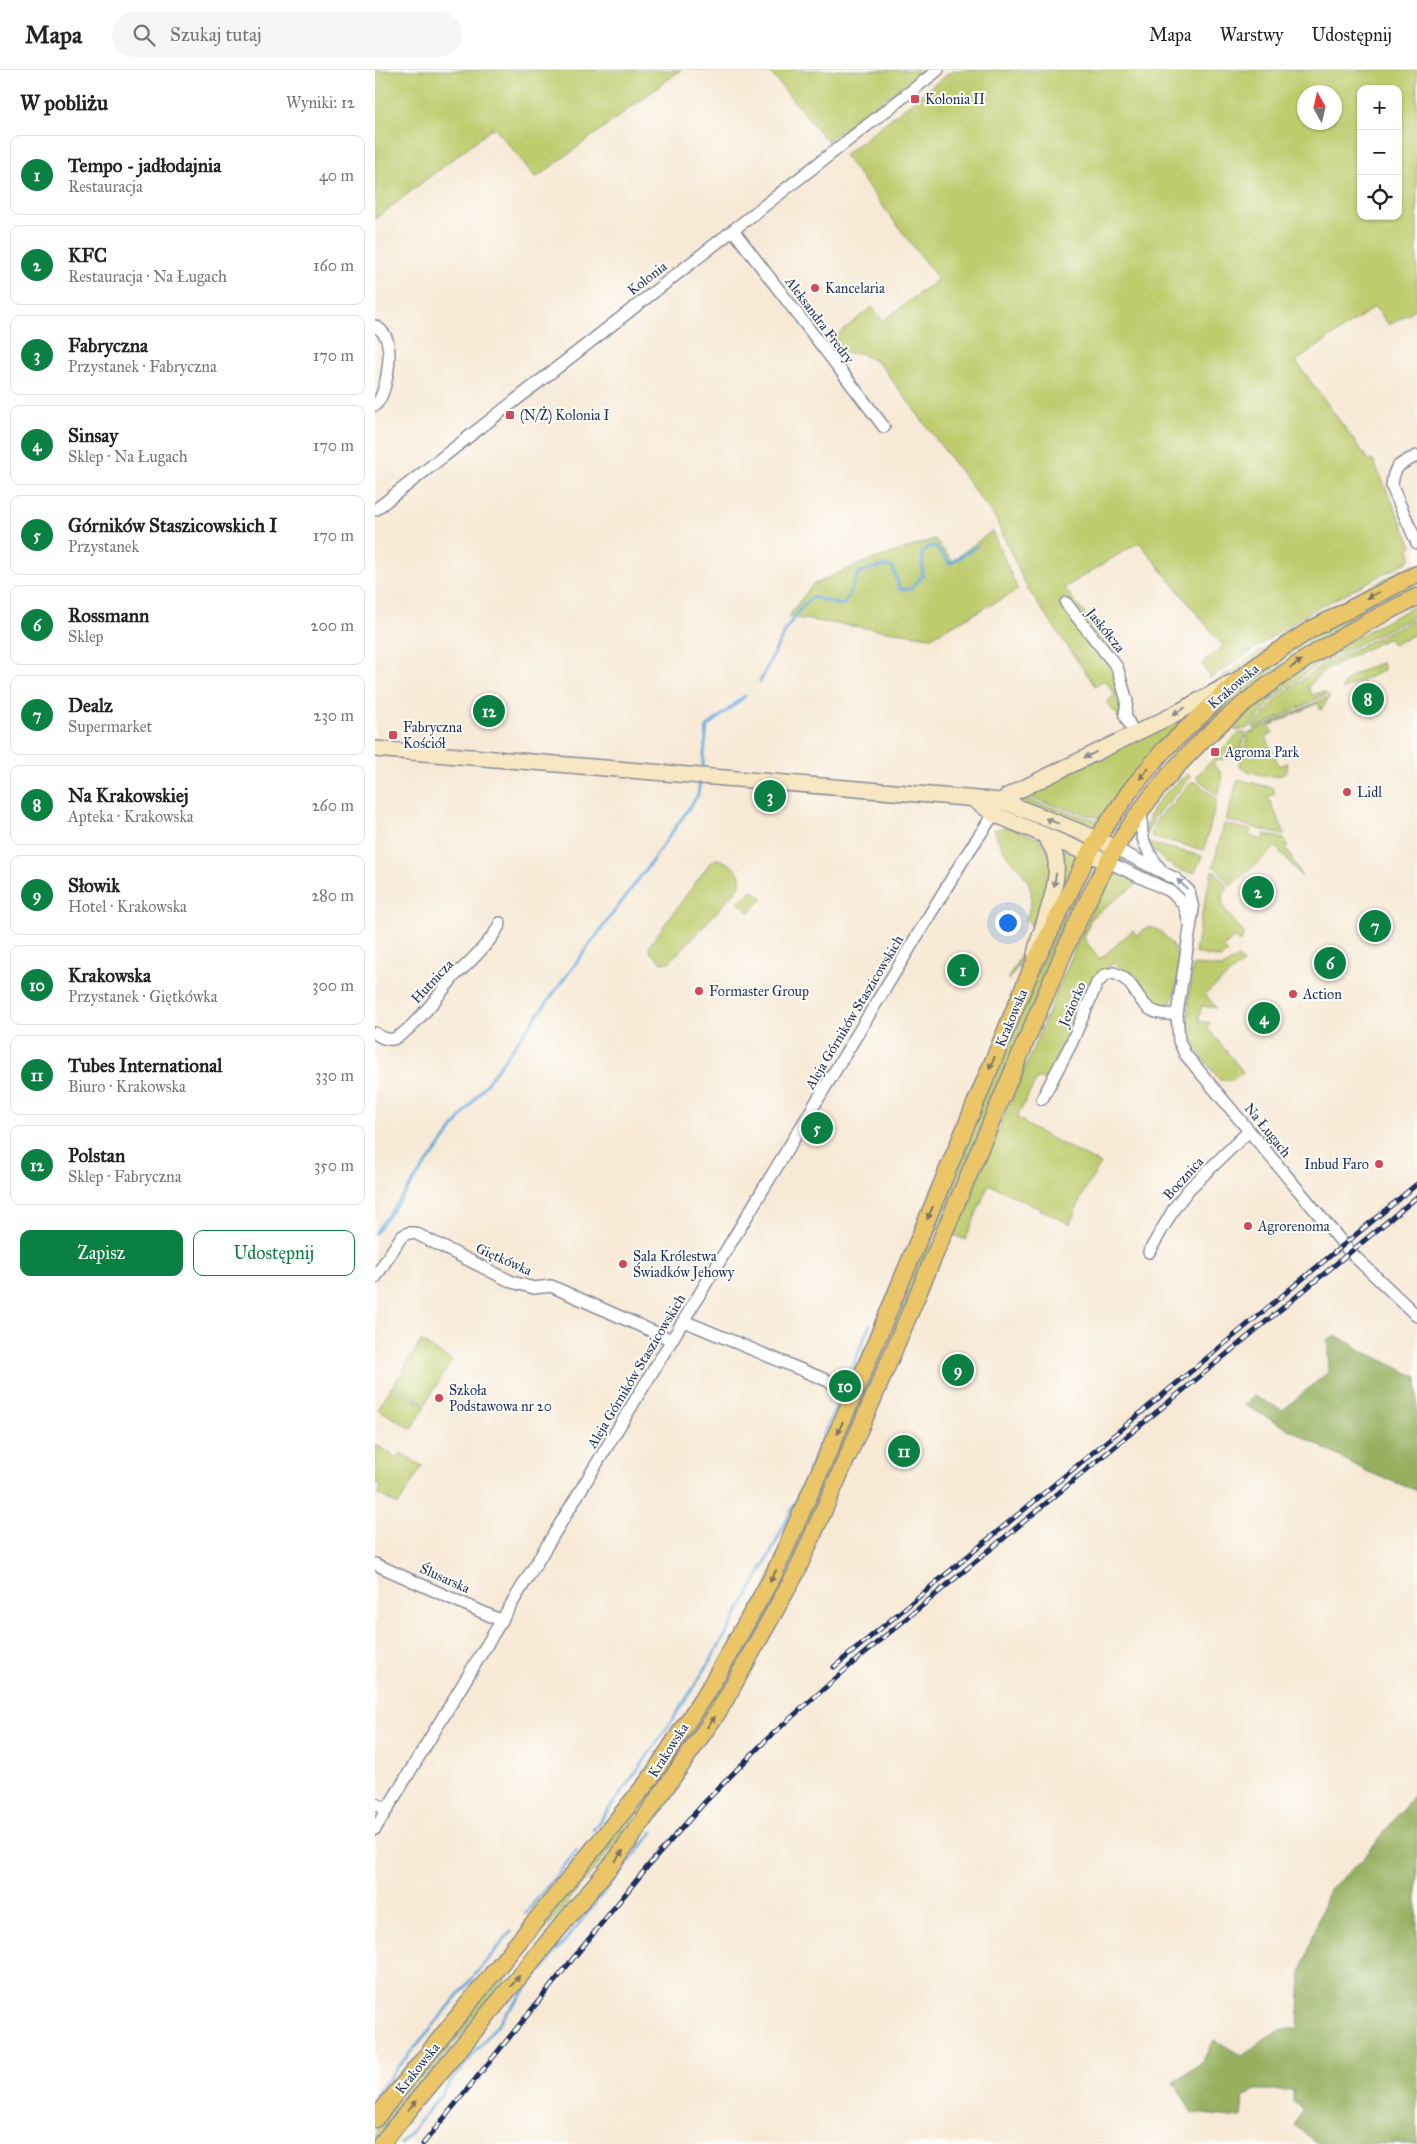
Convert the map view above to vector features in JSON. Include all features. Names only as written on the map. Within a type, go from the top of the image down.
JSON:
[{"type":"main road","name":"Krakowska","points":[[375,2119],[650,1779],[727,1656],[774,1574],[814,1488],[1031,970],[1093,846],[1123,800],[1164,750],[1238,680],[1267,658],[1310,630],[1417,574]]},
{"type":"main road","name":"Krakowska","points":[[381,2144],[617,1858],[720,1709],[795,1575],[881,1381],[1066,947],[1112,855],[1142,810],[1197,746],[1257,692],[1303,659],[1347,632],[1417,597]]},
{"type":"main road","points":[[998,807],[1007,796],[1134,734],[1238,680]]},
{"type":"main road","points":[[375,750],[973,799],[998,807],[1112,855]]},
{"type":"main road","points":[[998,807],[1044,835],[1093,846]]},
{"type":"main road","points":[[1031,970],[1040,931],[1052,898],[1057,873],[1055,853],[1044,835]]},
{"type":"street","name":"Kolonia","points":[[375,510],[938,70]]},
{"type":"street","name":"Aleksandra Fredry","points":[[733,230],[884,427]]},
{"type":"street","points":[[375,326],[383,331],[389,345],[386,387],[379,402],[375,405]]},
{"type":"street","points":[[1417,456],[1399,464],[1392,478],[1392,487],[1417,543]]},
{"type":"street","name":"Jaskółcza","points":[[1066,603],[1117,667],[1127,701],[1125,715],[1134,734]]},
{"type":"street","name":"Aleja Górników Staszicowskich","points":[[375,1830],[963,860],[998,807]]},
{"type":"street","name":"Na Ługach","points":[[1142,810],[1141,829],[1143,840],[1162,872]]},
{"type":"street","name":"Na Ługach","points":[[1112,855],[1162,872],[1176,879],[1189,891],[1193,910],[1177,1014],[1179,1041],[1185,1054],[1350,1252],[1417,1316]]},
{"type":"street","name":"Na Ługach","points":[[1112,855],[1178,896],[1187,915],[1189,929]]},
{"type":"street","name":"Hutnicza","points":[[375,1033],[388,1039],[394,1039],[405,1032],[497,931],[500,923]]},
{"type":"street","name":"Jeziorko","points":[[1042,1099],[1071,1044],[1097,983],[1105,975],[1114,973],[1123,978],[1149,1010],[1166,1015],[1177,1014]]},
{"type":"street","name":"Bocznica","points":[[1149,1252],[1175,1207],[1189,1189],[1249,1131]]},
{"type":"street","name":"Giętkówka","points":[[375,1278],[397,1242],[408,1233],[421,1236],[512,1282],[534,1288],[551,1286],[672,1340]]},
{"type":"street","points":[[684,1321],[838,1385]]},
{"type":"street","name":"Ślusarska","points":[[375,1564],[502,1621]]},
{"type":"street","points":[[375,1804],[387,1809]]},
{"type":"green space","points":[[375,70],[681,70],[536,178],[494,127],[375,219]]},
{"type":"green space","points":[[768,70],[924,70],[827,141]]},
{"type":"green space","points":[[953,70],[1417,70],[1417,308],[1389,325],[1375,307],[1296,361],[1369,461],[1373,460],[1412,546],[1409,548],[1411,557],[1407,562],[1310,612],[1210,678],[1202,664],[1223,646],[1139,542],[1064,588],[1120,660],[1115,664],[1124,696],[1123,722],[1106,702],[1115,695],[1105,680],[1095,686],[1027,588],[995,518],[880,364],[860,353],[832,353],[829,346],[832,339],[872,307],[883,321],[938,279],[844,155]]},
{"type":"green space","points":[[992,531],[1018,590],[931,637],[788,617],[812,585],[857,565],[935,539],[952,561]]},
{"type":"green space","points":[[1415,564],[1411,569],[1332,609],[1236,672],[1182,704],[1179,702],[1213,683],[1309,619]]},
{"type":"green space","points":[[1414,585],[1417,586],[1416,590],[1319,640],[1272,672],[1236,701],[1122,827],[1119,826],[1185,745],[1232,697],[1258,675],[1327,627]]},
{"type":"green space","points":[[1417,605],[1417,615],[1318,664],[1274,698],[1249,728],[1236,731],[1233,728],[1257,700],[1278,685],[1349,641]]},
{"type":"green space","points":[[1417,618],[1417,633],[1393,645],[1389,638],[1326,669],[1308,687],[1312,695],[1322,692],[1327,694],[1255,729],[1253,727],[1278,698],[1322,665]]},
{"type":"green space","points":[[1382,662],[1384,670],[1342,690],[1347,680],[1352,676]]},
{"type":"green space","points":[[1330,696],[1321,710],[1318,703],[1269,726],[1273,733],[1266,737],[1279,766],[1287,763],[1287,770],[1283,774],[1277,776],[1261,775],[1241,768],[1240,764],[1248,734]]},
{"type":"green space","points":[[1187,716],[1101,819],[1033,799],[1028,795],[1069,772]]},
{"type":"green space","points":[[1239,733],[1246,733],[1240,752],[1231,749],[1225,758],[1216,760],[1213,765],[1220,771],[1221,775],[1218,796],[1198,779],[1197,775]]},
{"type":"green space","points":[[1188,774],[1191,777],[1154,818],[1146,836],[1149,817],[1153,808],[1172,786]]},
{"type":"green space","points":[[1238,779],[1273,788],[1275,794],[1268,797],[1285,834],[1282,835],[1226,820]]},
{"type":"green space","points":[[1192,782],[1196,782],[1217,799],[1204,850],[1152,837],[1151,834],[1157,819]]},
{"type":"green space","points":[[1024,797],[1033,802],[1101,822],[1095,831],[1020,801]]},
{"type":"green space","points":[[1224,824],[1251,830],[1249,836],[1263,840],[1265,834],[1284,839],[1288,847],[1286,848],[1302,877],[1276,847],[1230,886],[1217,868],[1213,867]]},
{"type":"green space","points":[[1008,827],[1037,838],[1047,848],[1053,870],[1034,939],[1009,980],[1008,978],[1026,946],[1033,928],[1026,918],[1031,897],[1028,881],[1002,849],[993,830]]},
{"type":"green space","points":[[1148,843],[1202,856],[1195,872],[1182,871],[1162,859]]},
{"type":"green space","points":[[1061,848],[1079,856],[1062,888]]},
{"type":"green space","points":[[716,859],[734,867],[741,880],[739,886],[669,962],[662,963],[650,952],[649,946],[710,863]]},
{"type":"green space","points":[[1091,865],[1092,868],[1054,944],[1040,987],[986,1116],[792,1569],[750,1647],[679,1759],[624,1833],[375,2141],[375,2128],[448,2040],[732,1662],[1054,934]]},
{"type":"green space","points":[[1212,871],[1216,872],[1228,888],[1223,894],[1223,906],[1244,934],[1240,943],[1235,937],[1223,947],[1228,953],[1220,958],[1195,953]]},
{"type":"green space","points":[[1122,873],[1139,882],[1091,918],[1084,939],[1100,959],[1133,930],[1137,936],[1146,928],[1156,929],[1171,943],[1178,958],[1177,978],[1172,1000],[1164,1009],[1152,1004],[1115,962],[1099,974],[1046,1079],[1037,1079],[1017,1117],[1033,1129],[1101,1164],[1084,1191],[1070,1224],[989,1184],[965,1240],[954,1235],[1088,918],[1106,879],[1115,874]]},
{"type":"green space","points":[[753,890],[763,899],[749,913],[738,902]]},
{"type":"green space","points":[[1238,957],[1243,963],[1205,994],[1216,1008],[1201,1006],[1199,1021],[1211,1023],[1207,1027],[1243,1072],[1232,1080],[1220,1080],[1199,1053],[1192,1039],[1188,1008],[1193,965],[1223,967]]},
{"type":"green space","points":[[1337,1336],[1417,1377],[1417,1491],[1366,1471],[1244,1405],[1254,1396],[1283,1410],[1329,1371],[1327,1340]]},
{"type":"green space","points":[[421,1341],[452,1361],[425,1404],[394,1384]]},
{"type":"green space","points":[[392,1386],[425,1406],[412,1429],[378,1409]]},
{"type":"green space","points":[[375,1444],[397,1458],[401,1453],[422,1466],[398,1505],[377,1493],[381,1487],[375,1483]]},
{"type":"green space","points":[[1417,1791],[1417,2144],[1318,2144],[1295,2126],[1302,2108],[1293,2101],[1293,2090],[1255,2090],[1243,2098],[1241,2118],[1192,2113],[1174,2082],[1202,2062],[1214,2040],[1243,2056],[1268,2036],[1289,2029],[1298,2029],[1301,1972],[1328,1891],[1363,1859]]},
{"type":"waterway","points":[[760,682],[789,625],[796,614],[813,597],[841,605],[845,603],[859,572],[884,566],[892,567],[900,589],[911,589],[923,575],[922,552],[931,546],[935,546],[950,564],[977,546]]},
{"type":"waterway","points":[[702,772],[707,727],[745,696]]},
{"type":"waterway","points":[[375,1233],[652,861],[698,795],[700,780]]},
{"type":"waterway","points":[[852,1368],[870,1325]]},
{"type":"waterway","points":[[808,1472],[837,1404]]},
{"type":"waterway","points":[[593,1830],[653,1749],[708,1665],[758,1577],[802,1487]]},
{"type":"waterway","points":[[401,2144],[653,1832]]},
{"type":"waterway","points":[[525,1914],[577,1850]]},
{"type":"waterway","points":[[375,2095],[511,1932]]},
{"type":"railway","points":[[834,1667],[1417,1184]]},
{"type":"railway","points":[[423,2144],[648,1866],[705,1802],[767,1739],[861,1656],[1417,1197]]},
{"type":"place","name":"Kolonia II","points":[[915,99]]},
{"type":"place","name":"Kancelaria","points":[[815,288]]},
{"type":"place","name":"(N/Ż) Kolonia I","points":[[510,415]]},
{"type":"place","name":"Na Krakowskiej","points":[[1368,699]]},
{"type":"place","name":"Polstan","points":[[489,711]]},
{"type":"place","name":"Fabryczna Kościół","points":[[393,735]]},
{"type":"place","name":"Agroma Park","points":[[1215,752]]},
{"type":"place","name":"Lidl","points":[[1347,792]]},
{"type":"place","name":"Fabryczna","points":[[770,796]]},
{"type":"place","name":"KFC","points":[[1258,892]]},
{"type":"place","name":"Dealz","points":[[1375,926]]},
{"type":"place","name":"Rossmann","points":[[1330,963]]},
{"type":"place","name":"Tempo - jadłodajnia","points":[[963,970]]},
{"type":"place","name":"Formaster Group","points":[[699,991]]},
{"type":"place","name":"Action","points":[[1293,994]]},
{"type":"place","name":"Sinsay","points":[[1264,1018]]},
{"type":"place","name":"Górników Staszicowskich I","points":[[817,1128]]},
{"type":"place","name":"Inbud Faro","points":[[1379,1164]]},
{"type":"place","name":"Agrorenoma","points":[[1248,1226]]},
{"type":"place","name":"Sala Królestwa Świadków Jehowy","points":[[623,1264]]},
{"type":"place","name":"Słowik","points":[[958,1370]]},
{"type":"place","name":"Krakowska","points":[[845,1386]]},
{"type":"place","name":"Szkoła Podstawowa nr 20","points":[[439,1398]]},
{"type":"place","name":"Tubes International","points":[[904,1451]]}]
